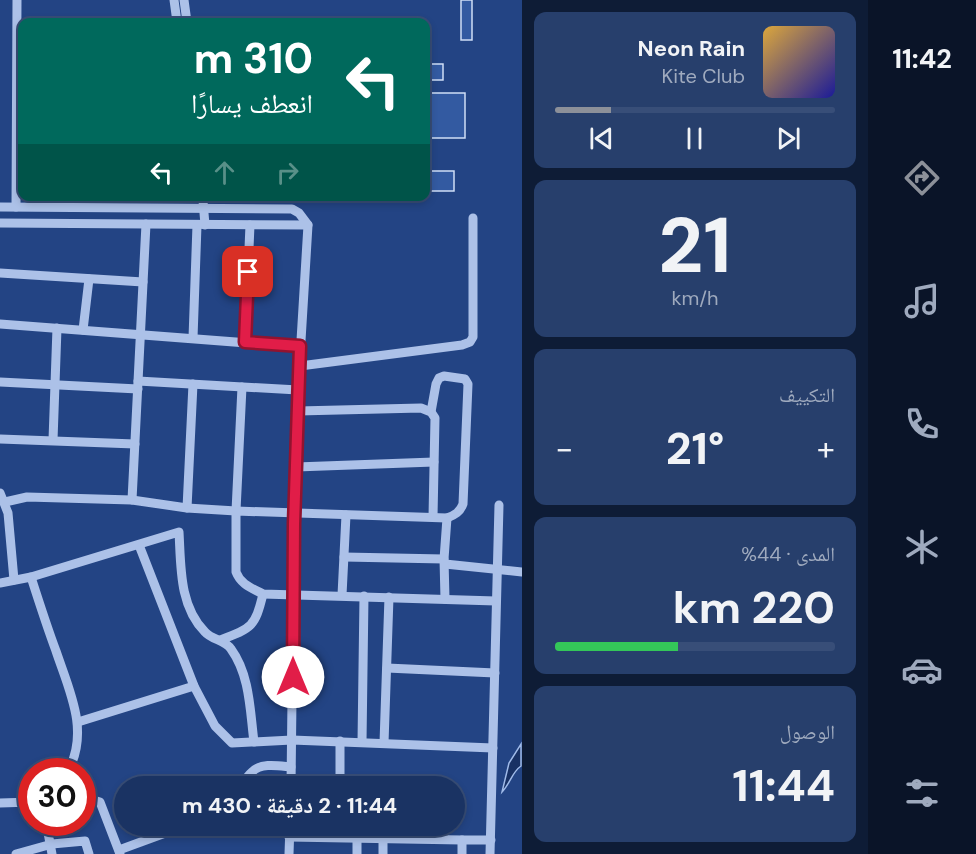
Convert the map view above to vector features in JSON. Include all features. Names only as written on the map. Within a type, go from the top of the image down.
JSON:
[{"type":"street","points":[[16,207],[17,0]]},
{"type":"street","points":[[174,0],[176,18]]},
{"type":"street","points":[[184,0],[186,18]]},
{"type":"street","points":[[0,207],[176,201]]},
{"type":"street","points":[[193,338],[203,201]]},
{"type":"street","points":[[213,201],[292,209],[299,213],[308,225],[300,346],[294,513],[291,776]]},
{"type":"street","points":[[300,366],[462,345],[470,342],[473,337],[473,218]]},
{"type":"street","points":[[0,224],[308,225]]},
{"type":"street","points":[[132,500],[146,224]]},
{"type":"street","points":[[245,342],[250,225]]},
{"type":"street","points":[[0,273],[143,282]]},
{"type":"street","points":[[83,330],[89,279]]},
{"type":"street","points":[[0,324],[300,346]]},
{"type":"street","points":[[53,441],[57,328]]},
{"type":"street","points":[[14,580],[8,513],[2,497],[132,500],[187,508],[236,511],[447,518],[461,509],[463,504],[468,384],[465,379],[444,376],[439,378],[431,412]]},
{"type":"street","points":[[0,382],[193,384],[298,390]]},
{"type":"street","points":[[187,508],[193,384]]},
{"type":"street","points":[[242,387],[236,511],[236,572],[244,584],[263,594],[496,601]]},
{"type":"street","points":[[298,411],[420,408],[431,412],[435,418],[433,518]]},
{"type":"street","points":[[0,438],[135,444]]},
{"type":"street","points":[[296,467],[434,462]]},
{"type":"street","points":[[490,854],[499,505]]},
{"type":"street","points":[[342,595],[346,515]]},
{"type":"street","points":[[445,599],[447,518]]},
{"type":"street","points":[[0,583],[31,577],[179,532],[182,586],[190,609],[207,634],[230,647],[248,687],[254,742]]},
{"type":"street","points":[[139,544],[194,686],[215,726],[232,743],[292,740],[493,748]]},
{"type":"street","points":[[344,557],[445,561],[522,572]]},
{"type":"street","points":[[31,577],[72,693],[78,722],[74,758]]},
{"type":"street","points":[[220,640],[249,628],[258,617],[263,594]]},
{"type":"street","points":[[362,742],[364,596]]},
{"type":"street","points":[[384,743],[389,597]]},
{"type":"street","points":[[387,668],[495,673]]},
{"type":"street","points":[[78,722],[194,686]]},
{"type":"street","points":[[340,741],[340,776]]},
{"type":"street","points":[[249,776],[253,770],[261,766],[291,767]]},
{"type":"street","points":[[96,801],[100,802],[120,852],[159,836]]},
{"type":"street","points":[[0,803],[18,802]]},
{"type":"street","points":[[289,854],[289,837],[491,840]]},
{"type":"street","points":[[357,837],[357,854]]},
{"type":"street","points":[[383,837],[383,854]]},
{"type":"street","points":[[462,840],[462,854]]},
{"type":"street","points":[[16,854],[85,841],[89,854]]},
{"type":"water","points":[[521,744],[521,766],[515,771],[502,792],[509,763]]},
{"type":"building","points":[[461,0],[472,0],[472,40],[461,40]]},
{"type":"building","points":[[430,64],[443,64],[443,80],[430,80]]},
{"type":"building","points":[[430,93],[465,93],[465,138],[430,138]]},
{"type":"building","points":[[430,171],[454,171],[454,191],[430,191]]},
{"type":"route","points":[[248,272],[245,342],[300,346],[294,524],[293,677]]}]
